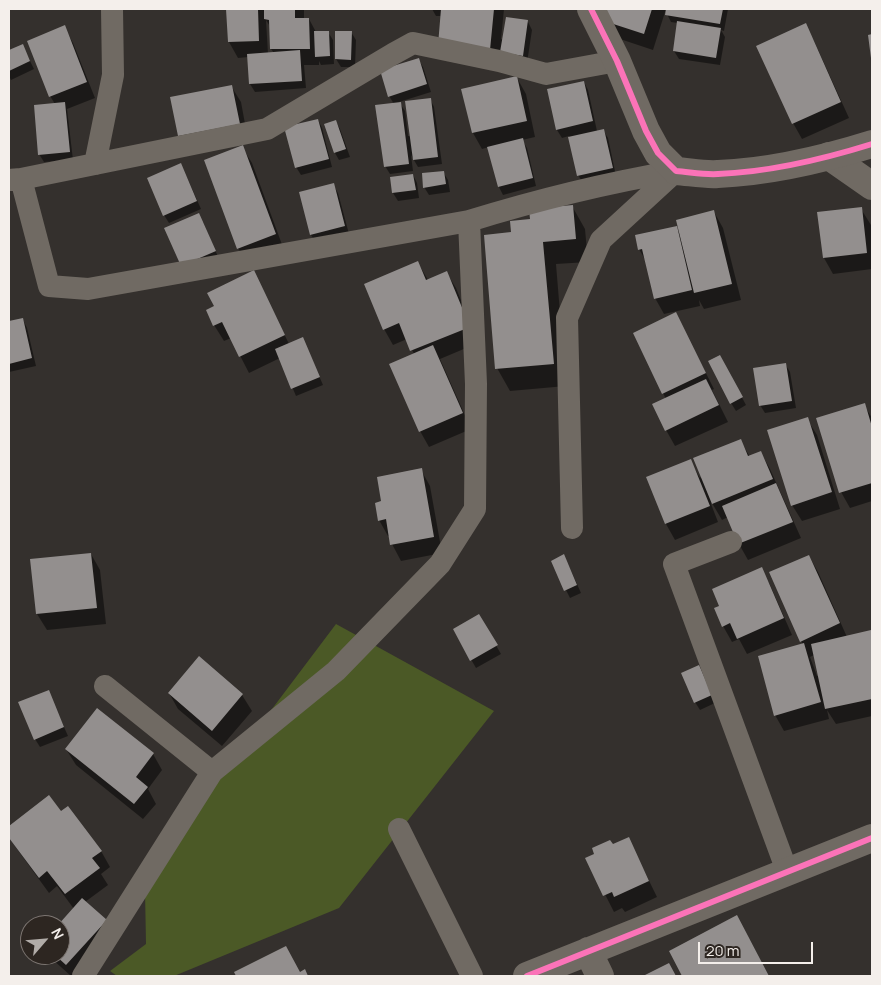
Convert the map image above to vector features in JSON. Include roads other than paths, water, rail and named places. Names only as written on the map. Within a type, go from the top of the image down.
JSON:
[{"type":"street","points":[[591,9],[617,61],[646,131],[658,153],[676,171],[717,174],[768,169],[872,144]]},
{"type":"street","points":[[828,156],[872,186]]},
{"type":"street","points":[[527,976],[872,838]]},
{"type":"street","points":[[588,951],[600,976]]},
{"type":"lane","points":[[95,164],[113,75],[112,9]]},
{"type":"lane","points":[[617,61],[546,74],[499,61],[413,44],[267,129],[15,180],[49,286],[88,289],[469,221],[528,203],[676,171]]},
{"type":"lane","points":[[572,528],[567,318],[601,240],[676,171]]},
{"type":"lane","points":[[83,976],[212,772],[336,671],[440,564],[475,509],[476,384],[469,221]]},
{"type":"lane","points":[[731,542],[674,564],[787,871]]},
{"type":"lane","points":[[105,686],[212,772]]},
{"type":"lane","points":[[399,829],[472,976]]}]
